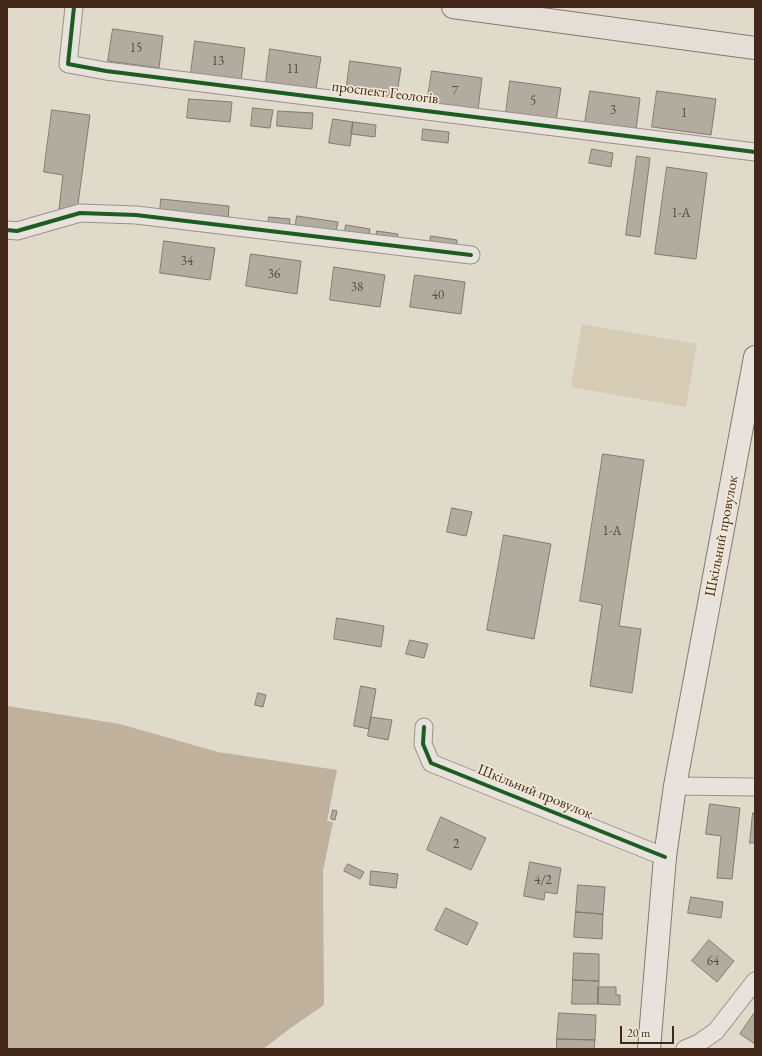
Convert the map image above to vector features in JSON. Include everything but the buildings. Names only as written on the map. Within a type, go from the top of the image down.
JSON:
[{"type":"highway","points":[[453,7],[755,48]]},
{"type":"main road","name":"Шкільний провулок","points":[[649,1049],[666,857],[675,786],[755,357]]},
{"type":"street","name":"проспект Геологів","points":[[74,7],[68,64],[106,71],[755,152]]},
{"type":"street","points":[[7,230],[17,232],[80,213],[136,215],[471,255]]},
{"type":"street","name":"Шкільний провулок","points":[[424,727],[423,744],[431,763],[666,857]]},
{"type":"street","points":[[675,786],[755,787]]},
{"type":"street","points":[[685,1049],[699,1043],[716,1031],[755,981]]},
{"type":"shaded area","points":[[582,324],[697,344],[686,407],[571,387]]},
{"type":"shaded area","points":[[7,706],[120,724],[218,752],[337,770],[327,821],[333,822],[323,871],[324,1005],[263,1049],[7,1049]]},
{"type":"cycle path","points":[[74,7],[68,64],[106,71],[755,152]]},
{"type":"cycle path","points":[[7,230],[17,231],[80,213],[136,215],[471,255]]},
{"type":"cycle path","points":[[424,727],[423,744],[431,763],[665,857]]}]
